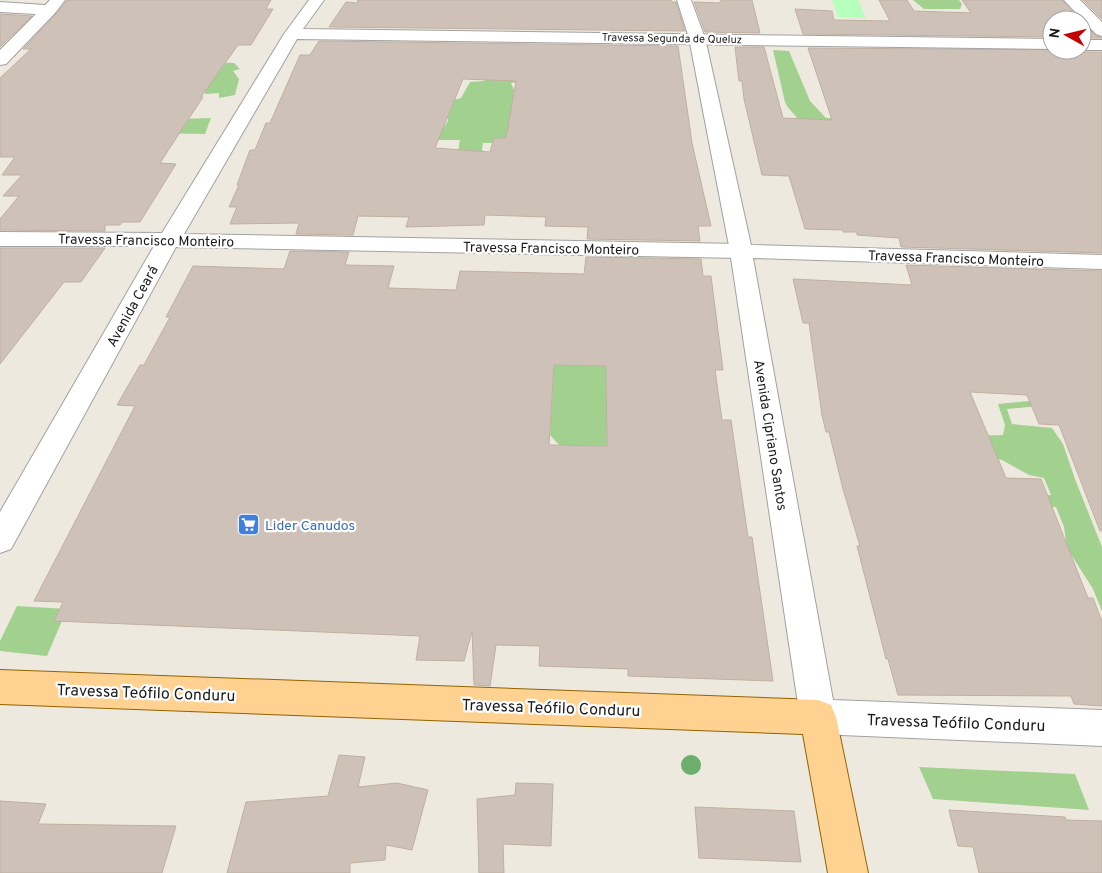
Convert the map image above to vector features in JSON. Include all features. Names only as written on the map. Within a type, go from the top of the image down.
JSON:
[{"type":"main road","name":"Travessa Teófilo Conduru","points":[[0,687],[818,717]]},
{"type":"main road","name":"Avenida Cipriano Santos","points":[[818,717],[848,873]]},
{"type":"street","name":"Avenida Ceará","points":[[0,540],[169,240],[292,34],[317,0]]},
{"type":"street","name":"Avenida Cipriano Santos","points":[[684,0],[697,38],[741,251],[818,717]]},
{"type":"street","points":[[1071,0],[1102,31]]},
{"type":"street","points":[[0,7],[54,5]]},
{"type":"street","points":[[0,60],[54,5]]},
{"type":"street","name":"Travessa Segunda de Queluz","points":[[292,34],[1042,44]]},
{"type":"street","name":"Travessa Francisco Monteiro","points":[[0,239],[169,240],[741,251],[1102,262]]},
{"type":"street","name":"Travessa Teófilo Conduru","points":[[818,717],[1102,728]]},
{"type":"green space","points":[[832,0],[858,0],[866,18],[838,17]]},
{"type":"green space","points":[[913,0],[959,0],[962,4],[960,9],[924,9]]},
{"type":"green space","points":[[773,50],[789,51],[810,101],[826,118],[869,119],[800,123],[785,102]]},
{"type":"green space","points":[[154,60],[234,63],[240,69],[233,71],[239,79],[235,95],[219,98],[219,93],[206,94],[201,88]]},
{"type":"green space","points":[[492,77],[534,81],[511,83],[514,90],[511,119],[518,134],[491,143],[483,143],[482,150],[489,156],[453,179],[460,140],[437,140],[417,125],[444,127],[448,121],[447,102],[461,98],[470,82],[483,81]]},
{"type":"green space","points":[[211,118],[205,134],[143,133],[150,120]]},
{"type":"green space","points":[[554,365],[606,366],[607,446],[559,445],[550,435]]},
{"type":"green space","points":[[1058,398],[1049,405],[1007,409],[1012,424],[1052,428],[1063,444],[1102,547],[1102,611],[1093,589],[1067,548],[1064,527],[1056,507],[942,505],[942,496],[1051,495],[1044,478],[1029,475],[1002,460],[952,452],[970,436],[1003,435],[1005,425],[998,404]]},
{"type":"green space","points":[[17,606],[67,609],[47,656],[0,651],[0,641]]},
{"type":"green space","points":[[919,767],[1075,774],[1089,810],[933,799]]},
{"type":"building","points":[[67,0],[271,0],[266,9],[273,9],[251,45],[238,45],[201,97],[203,97],[160,163],[176,164],[140,222],[122,222],[120,225],[105,225],[105,231],[0,230],[0,219],[19,196],[3,196],[22,175],[2,175],[15,157],[0,157],[0,78],[31,49],[23,49]]},
{"type":"building","points":[[358,0],[671,0],[676,2],[685,31],[329,27],[346,2],[357,3]]},
{"type":"building","points":[[721,0],[752,0],[760,33],[705,32],[694,2],[717,3],[721,2]]},
{"type":"building","points":[[879,0],[907,0],[914,11],[971,13],[962,0],[1062,0],[1071,10],[1042,10],[1042,37],[803,34],[795,9],[832,11],[834,20],[890,21]]},
{"type":"building","points":[[1083,0],[1102,0],[1102,19]]},
{"type":"building","points":[[0,14],[32,16],[0,47]]},
{"type":"building","points":[[1092,32],[1095,35],[1102,38],[1092,38]]},
{"type":"building","points":[[319,41],[678,46],[692,143],[711,226],[698,226],[700,241],[587,239],[588,227],[545,226],[546,217],[485,215],[484,225],[406,227],[409,217],[358,216],[353,235],[296,234],[299,223],[230,224],[237,207],[229,207],[239,185],[237,185],[250,150],[255,150],[266,123],[270,123],[300,55],[310,55]],"holes":[[[463,79],[516,81],[506,138],[494,138],[490,152],[435,148]]]},
{"type":"building","points":[[735,47],[764,47],[783,118],[832,120],[808,48],[1042,50],[1042,60],[1092,60],[1092,52],[1102,52],[1102,253],[901,247],[899,238],[857,235],[857,232],[843,232],[843,230],[805,229],[789,176],[762,175],[744,99],[742,81],[739,81]]},
{"type":"building","points":[[0,248],[105,248],[81,282],[64,282],[0,364]]},
{"type":"building","points":[[290,251],[349,252],[345,265],[394,266],[388,288],[456,290],[460,271],[584,274],[586,257],[701,259],[703,276],[711,276],[723,370],[715,370],[722,420],[731,420],[748,537],[752,537],[773,681],[628,676],[628,669],[539,666],[540,646],[496,645],[490,686],[474,685],[472,631],[464,661],[416,660],[420,636],[54,621],[63,602],[34,601],[135,406],[117,405],[140,365],[144,365],[170,317],[166,317],[193,266],[284,269]],"holes":[[[554,365],[606,366],[607,446],[549,445]]]},
{"type":"building","points":[[906,265],[1102,271],[1102,531],[1100,531],[1059,425],[1039,424],[1027,395],[970,392],[1006,478],[1041,479],[1088,598],[1093,598],[1102,621],[1102,706],[1074,704],[1071,696],[898,695],[888,659],[886,659],[857,546],[860,546],[829,432],[826,432],[809,323],[803,323],[793,279],[912,285]]},
{"type":"building","points":[[339,755],[365,757],[358,787],[397,783],[428,790],[412,850],[386,845],[385,860],[350,863],[350,873],[227,873],[246,802],[328,796]]},
{"type":"building","points":[[516,783],[553,784],[551,846],[503,844],[504,873],[479,873],[477,799],[515,795]]},
{"type":"building","points":[[0,801],[46,804],[38,824],[176,826],[162,873],[0,873]]},
{"type":"building","points":[[695,807],[794,811],[801,862],[699,858]]},
{"type":"building","points":[[949,810],[1065,817],[1066,820],[1102,821],[1102,873],[979,873],[973,847],[958,846]]},
{"type":"place","name":"Lider Canudos","points":[[249,525]]}]
